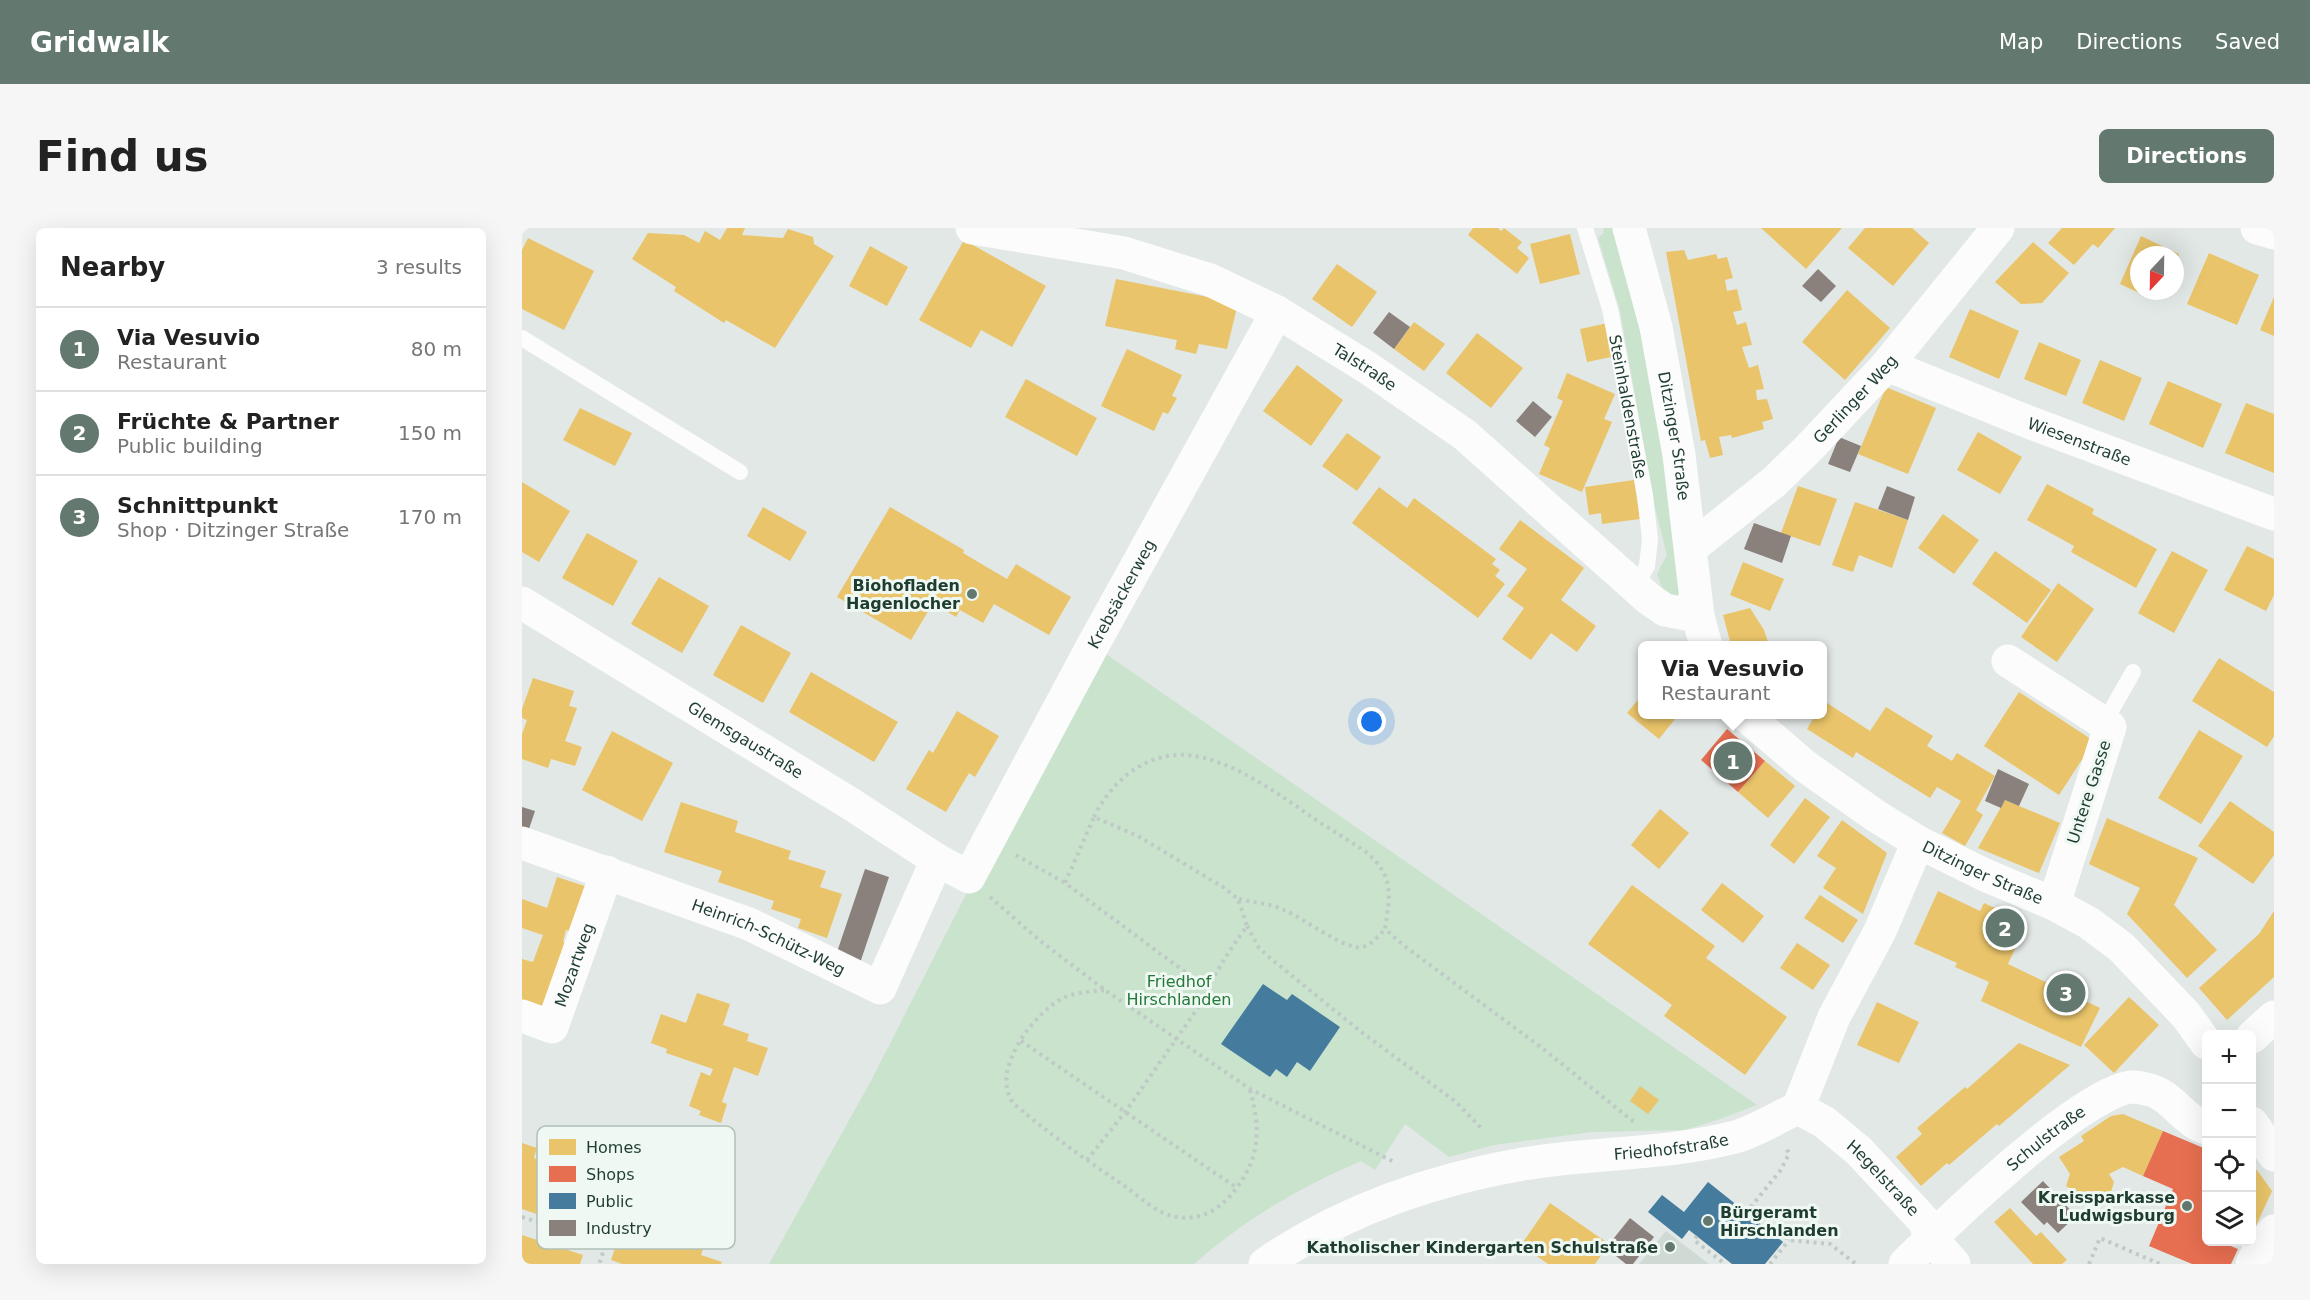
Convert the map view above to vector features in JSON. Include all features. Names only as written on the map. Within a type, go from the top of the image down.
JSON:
[{"type":"street","name":"Talstraße","points":[[972,228],[1135,256],[1210,280],[1277,312],[1368,368],[1465,435],[1649,599],[1702,631]]},
{"type":"street","name":"Ditzinger Straße","points":[[1629,228],[1656,327],[1679,455],[1702,631]]},
{"type":"street","name":"Gerlinger Weg","points":[[1691,548],[1774,482],[1887,365],[1998,228]]},
{"type":"street","points":[[2257,228],[2274,233]]},
{"type":"street","name":"Krebsäckerweg","points":[[969,877],[1093,645],[1277,312]]},
{"type":"street","name":"Wiesenstraße","points":[[1887,365],[2031,423],[2274,514]]},
{"type":"street","name":"Glemsgaustraße","points":[[522,603],[851,804],[937,860],[969,877]]},
{"type":"street","name":"Untere Gasse","points":[[2008,661],[2110,727],[2054,904]]},
{"type":"street","name":"Ditzinger Straße","points":[[1750,719],[1805,766],[1876,816],[1918,842],[1985,875],[2054,904],[2088,923],[2121,947],[2186,1015],[2202,1037]]},
{"type":"street","points":[[1798,1108],[1833,1017],[1880,932],[1918,842]]},
{"type":"street","name":"Heinrich-Schütz-Weg","points":[[522,843],[749,924],[880,988],[937,860]]},
{"type":"street","name":"Mozartweg","points":[[522,1016],[552,1027],[607,872]]},
{"type":"street","points":[[2256,1033],[2274,1017]]},
{"type":"street","name":"Schulstraße","points":[[1905,1264],[2018,1159],[2062,1125],[2104,1097],[2131,1087],[2149,1089],[2170,1101],[2185,1117],[2202,1126]]},
{"type":"street","name":"Friedhofstraße","points":[[1265,1264],[1336,1221],[1424,1187],[1523,1164],[1675,1148],[1737,1136],[1798,1108]]},
{"type":"street","name":"Hegelstraße","points":[[1798,1108],[1824,1122],[1858,1151],[1924,1221],[1931,1238],[1954,1264]]},
{"type":"street","points":[[2256,1131],[2274,1155]]},
{"type":"street","points":[[2252,1264],[2260,1248],[2274,1231]]},
{"type":"lane","name":"Steinhaldenstraße","points":[[1585,228],[1610,309],[1645,495],[1650,539],[1647,566],[1636,586]]},
{"type":"lane","points":[[522,338],[740,472]]},
{"type":"lane","points":[[2104,723],[2133,672]]},
{"type":"path","points":[[1065,883],[1094,817],[1105,797],[1127,772],[1157,759],[1189,755],[1224,766],[1272,790],[1366,852],[1380,864],[1386,873],[1389,891],[1385,929],[1376,939],[1362,947],[1350,947],[1286,910],[1238,899],[1173,855],[1138,836],[1094,817]]},
{"type":"path","points":[[990,839],[1065,883],[1208,988]]},
{"type":"path","points":[[969,877],[1039,940],[1105,990],[1250,1089],[1404,1168],[1424,1187]]},
{"type":"path","points":[[1238,899],[1247,926],[1259,948],[1360,1032],[1456,1102],[1482,1129]]},
{"type":"path","points":[[1087,1160],[1126,1111],[1177,1039],[1202,1002],[1213,976],[1247,926]]},
{"type":"path","points":[[1385,929],[1403,945],[1550,1054],[1646,1131],[1648,1151]]},
{"type":"path","points":[[1105,990],[1077,993],[1064,998],[1047,1010],[1021,1041],[1006,1073],[1008,1089],[1012,1102],[1046,1130],[1146,1202],[1175,1217],[1202,1217],[1226,1202],[1248,1172],[1257,1147],[1256,1120],[1250,1089]]},
{"type":"path","points":[[1021,1041],[1237,1188]]},
{"type":"path","points":[[1746,1213],[1780,1171]]},
{"type":"path","points":[[1751,1207],[1789,1240],[1830,1244],[1856,1264]]},
{"type":"path","points":[[522,1217],[537,1222]]},
{"type":"path","points":[[1697,1236],[1694,1240],[1725,1264]]},
{"type":"path","points":[[2089,1264],[2100,1238],[2160,1264]]},
{"type":"path","points":[[1770,1264],[1789,1240]]},
{"type":"path","points":[[599,1264],[604,1249]]},
{"type":"shaded area","name":"Katholischer Kindergarten Schulstraße","points":[[1666,1231],[1709,1264],[1639,1264]]},
{"type":"green space","points":[[1603,228],[1615,228],[1650,371],[1684,588],[1676,597],[1664,592],[1657,574],[1667,555],[1654,504],[1620,310],[1598,238],[1604,233]]},
{"type":"green space","name":"Friedhof Hirschlanden","points":[[1093,645],[1757,1105],[1685,1130],[1592,1132],[1494,1145],[1449,1157],[1405,1124],[1375,1170],[1361,1161],[1316,1182],[1253,1219],[1194,1264],[769,1264],[872,1079]]},
{"type":"building: Homes","points":[[727,228],[745,228],[742,235],[783,238],[788,229],[813,237],[814,244],[834,256],[775,348],[726,320],[724,323],[674,291],[676,287],[632,259],[648,233],[684,235],[699,243],[705,231],[720,240]]},
{"type":"building: Homes","points":[[1473,228],[1498,228],[1501,231],[1504,228],[1522,242],[1517,248],[1529,258],[1517,274],[1468,235]]},
{"type":"building: Homes","points":[[1761,228],[1842,228],[1806,269]]},
{"type":"building: Homes","points":[[1865,228],[1912,228],[1929,243],[1893,286],[1848,248]]},
{"type":"building: Homes","points":[[2062,228],[2115,228],[2098,248],[2093,244],[2074,265],[2048,243]]},
{"type":"building: Homes","points":[[1570,234],[1580,274],[1540,284],[1530,244]]},
{"type":"building: Homes","points":[[2141,236],[2162,246],[2137,246]]},
{"type":"building: Homes","points":[[528,238],[594,271],[564,330],[522,309],[522,250]]},
{"type":"building: Homes","points":[[964,240],[1046,286],[1012,347],[981,330],[971,348],[919,320]]},
{"type":"building: Homes","points":[[2033,242],[2069,273],[2042,303],[2021,304],[1995,282]]},
{"type":"building: Homes","points":[[870,246],[908,267],[887,306],[849,286]]},
{"type":"building: Homes","points":[[1684,250],[1688,260],[1716,254],[1718,259],[1727,257],[1733,278],[1725,280],[1727,291],[1737,289],[1742,310],[1733,312],[1737,325],[1746,322],[1752,345],[1742,347],[1749,368],[1758,365],[1764,389],[1756,390],[1757,400],[1767,399],[1773,419],[1762,422],[1764,429],[1732,438],[1731,435],[1719,437],[1723,455],[1710,458],[1705,440],[1701,441],[1666,252]]},
{"type":"building: Homes","points":[[2209,253],[2259,275],[2237,325],[2187,304]]},
{"type":"building: Homes","points":[[2130,261],[2130,289],[2120,284]]},
{"type":"building: Homes","points":[[1337,264],[1377,292],[1352,327],[1312,299]]},
{"type":"building: Homes","points":[[1116,279],[1218,299],[1237,307],[1227,349],[1199,344],[1196,354],[1175,349],[1177,340],[1105,326]]},
{"type":"building: Homes","points":[[1847,290],[1890,328],[1845,380],[1802,342]]},
{"type":"building: Homes","points":[[2274,297],[2274,336],[2260,330]]},
{"type":"building: Homes","points":[[1970,309],[2019,331],[1999,379],[1949,357]]},
{"type":"building: Homes","points":[[1414,322],[1445,344],[1424,371],[1394,349]]},
{"type":"building: Homes","points":[[1608,323],[1616,356],[1587,362],[1580,329]]},
{"type":"building: Homes","points":[[1477,333],[1523,368],[1491,408],[1446,373]]},
{"type":"building: Homes","points":[[2039,342],[2081,360],[2066,396],[2024,379]]},
{"type":"building: Homes","points":[[1127,349],[1182,375],[1172,396],[1177,398],[1168,414],[1163,412],[1154,431],[1101,406]]},
{"type":"building: Homes","points":[[2100,360],[2142,378],[2124,421],[2082,403]]},
{"type":"building: Homes","points":[[1297,365],[1343,400],[1311,446],[1263,411]]},
{"type":"building: Homes","points":[[1567,373],[1615,394],[1604,419],[1612,422],[1582,492],[1539,474],[1550,448],[1544,445],[1563,401],[1557,398]]},
{"type":"building: Homes","points":[[1026,379],[1097,418],[1077,456],[1005,417]]},
{"type":"building: Homes","points":[[2168,381],[2222,404],[2203,448],[2149,424]]},
{"type":"building: Homes","points":[[1886,387],[1936,408],[1908,474],[1858,454]]},
{"type":"building: Homes","points":[[2246,403],[2274,414],[2274,473],[2225,453]]},
{"type":"building: Homes","points":[[580,408],[632,433],[615,466],[563,440]]},
{"type":"building: Homes","points":[[1978,432],[2022,457],[2000,494],[1957,470]]},
{"type":"building: Homes","points":[[1347,433],[1381,457],[1357,491],[1322,466]]},
{"type":"building: Homes","points":[[1634,480],[1640,519],[1602,524],[1601,513],[1589,515],[1585,487]]},
{"type":"building: Homes","points":[[522,482],[570,511],[539,562],[522,552]]},
{"type":"building: Homes","points":[[2047,484],[2094,509],[2092,514],[2157,549],[2136,588],[2071,552],[2074,546],[2027,520]]},
{"type":"building: Homes","points":[[1798,486],[1837,499],[1820,546],[1781,533]]},
{"type":"building: Homes","points":[[1379,487],[1407,508],[1414,498],[1496,559],[1492,564],[1500,570],[1495,576],[1505,584],[1478,618],[1352,523]]},
{"type":"building: Homes","points":[[1855,502],[1908,520],[1892,568],[1859,555],[1853,572],[1832,565]]},
{"type":"building: Homes","points":[[763,507],[807,532],[790,561],[747,536]]},
{"type":"building: Homes","points":[[890,507],[964,550],[963,553],[1007,579],[1016,564],[1071,597],[1049,635],[994,604],[983,623],[960,610],[956,617],[933,603],[911,640],[837,597]]},
{"type":"building: Homes","points":[[1943,514],[1979,540],[1954,574],[1918,548]]},
{"type":"building: Homes","points":[[1520,520],[1584,568],[1561,600],[1596,626],[1577,652],[1551,633],[1531,660],[1502,639],[1524,608],[1507,596],[1527,569],[1499,549]]},
{"type":"building: Homes","points":[[587,533],[638,561],[613,606],[562,578]]},
{"type":"building: Homes","points":[[2247,546],[2274,559],[2274,595],[2266,611],[2224,590]]},
{"type":"building: Homes","points":[[1995,551],[2051,590],[2027,623],[1972,584]]},
{"type":"building: Homes","points":[[2172,551],[2208,570],[2174,633],[2138,613]]},
{"type":"building: Homes","points":[[1743,562],[1784,579],[1770,611],[1730,595]]},
{"type":"building: Homes","points":[[659,577],[709,606],[682,653],[631,624]]},
{"type":"building: Homes","points":[[2058,583],[2094,609],[2057,662],[2021,637]]},
{"type":"building: Homes","points":[[1750,608],[1764,630],[1768,641],[1730,641],[1723,615]]},
{"type":"building: Homes","points":[[741,625],[791,653],[763,703],[713,675]]},
{"type":"building: Homes","points":[[2219,658],[2274,692],[2274,736],[2267,747],[2192,701]]},
{"type":"building: Homes","points":[[811,672],[898,722],[874,762],[789,712]]},
{"type":"building: Homes","points":[[533,678],[574,691],[569,706],[577,708],[565,741],[582,747],[575,766],[551,759],[548,768],[522,759],[522,734],[527,720],[522,718],[522,709]]},
{"type":"building: Homes","points":[[2019,692],[2094,741],[2059,795],[1984,746]]},
{"type":"building: Homes","points":[[1638,700],[1638,719],[1675,719],[1659,739],[1627,713]]},
{"type":"building: Homes","points":[[1827,703],[1870,731],[1886,707],[1933,736],[1927,746],[1952,761],[1957,753],[1995,776],[1976,810],[1983,815],[1965,846],[1942,833],[1961,801],[1937,787],[1930,798],[1856,752],[1853,758],[1807,729],[1813,719],[1827,719]]},
{"type":"building: Homes","points":[[957,711],[999,736],[975,777],[969,773],[946,812],[906,789],[929,750],[933,753]]},
{"type":"building: Homes","points":[[2199,730],[2243,756],[2201,824],[2158,798]]},
{"type":"building: Homes","points":[[612,731],[673,763],[642,821],[582,790]]},
{"type":"building: Homes","points":[[1765,761],[1795,786],[1768,818],[1738,792]]},
{"type":"building: Homes","points":[[1805,798],[1830,817],[1794,864],[1770,845]]},
{"type":"building: Homes","points":[[2005,800],[2060,823],[2039,873],[1978,848]]},
{"type":"building: Homes","points":[[2230,801],[2274,832],[2274,855],[2253,884],[2198,846]]},
{"type":"building: Homes","points":[[681,802],[738,821],[735,832],[791,851],[788,859],[826,871],[820,887],[842,894],[827,938],[798,928],[801,919],[771,909],[774,901],[718,882],[722,871],[664,852]]},
{"type":"building: Homes","points":[[1660,809],[1689,833],[1659,869],[1631,845]]},
{"type":"building: Homes","points":[[2107,818],[2198,858],[2174,905],[2217,950],[2187,978],[2127,914],[2140,888],[2089,864]]},
{"type":"building: Homes","points":[[1842,820],[1887,853],[1863,914],[1823,888],[1836,868],[1817,856]]},
{"type":"building: Homes","points":[[557,877],[594,889],[579,934],[566,930],[563,942],[575,946],[542,1010],[522,1004],[522,959],[533,962],[543,935],[522,928],[522,899],[547,908]]},
{"type":"building: Homes","points":[[1722,883],[1764,916],[1743,943],[1701,910]]},
{"type":"building: Homes","points":[[1632,885],[1715,946],[1706,958],[1787,1017],[1745,1075],[1664,1016],[1672,1005],[1588,944]]},
{"type":"building: Homes","points":[[1938,891],[1980,911],[1984,903],[2027,923],[2008,964],[2100,1008],[2081,1047],[1981,1001],[1989,982],[1955,967],[1957,963],[1914,944]]},
{"type":"building: Homes","points":[[1820,895],[1858,920],[1843,943],[1804,918]]},
{"type":"building: Homes","points":[[2274,911],[2274,977],[2227,1020],[2199,988],[2259,934]]},
{"type":"building: Homes","points":[[1797,943],[1830,965],[1813,990],[1780,968]]},
{"type":"building: Homes","points":[[697,993],[730,1004],[723,1025],[749,1034],[747,1041],[768,1048],[758,1076],[734,1067],[722,1102],[727,1104],[721,1123],[699,1115],[701,1111],[689,1106],[701,1072],[710,1076],[713,1069],[666,1053],[667,1049],[651,1043],[661,1014],[686,1023]]},
{"type":"building: Homes","points":[[2129,997],[2159,1025],[2114,1073],[2084,1045]]},
{"type":"building: Homes","points":[[1877,1002],[1919,1022],[1899,1063],[1857,1045]]},
{"type":"building: Homes","points":[[2019,1043],[2070,1065],[1999,1126],[1997,1124],[1921,1186],[1896,1157],[1922,1134],[1917,1128],[1965,1087],[1967,1089]]},
{"type":"building: Homes","points":[[1640,1086],[1659,1100],[1648,1114],[1630,1101]]},
{"type":"building: Homes","points":[[2123,1114],[2163,1131],[2143,1176],[2123,1167],[2109,1174],[2114,1182],[2109,1199],[2092,1203],[2066,1186],[2070,1174],[2059,1157],[2084,1141],[2081,1136],[2111,1116]]},
{"type":"building: Homes","points":[[522,1143],[537,1148],[534,1158],[537,1159],[537,1214],[522,1209]]},
{"type":"building: Homes","points":[[2256,1170],[2272,1191],[2256,1226]]},
{"type":"building: Homes","points":[[1550,1203],[1609,1244],[1595,1264],[1548,1264],[1521,1245]]},
{"type":"building: Homes","points":[[2010,1208],[2036,1236],[2041,1232],[2067,1260],[2062,1264],[2033,1264],[1994,1222]]},
{"type":"building: Homes","points":[[522,1235],[537,1240],[537,1249],[565,1249],[583,1255],[580,1264],[522,1264]]},
{"type":"building: Homes","points":[[615,1249],[703,1249],[701,1255],[722,1262],[721,1264],[622,1264],[611,1260]]},
{"type":"building: Shops","points":[[1727,729],[1765,761],[1738,792],[1701,760]]},
{"type":"building: Shops","name":"Kreissparkasse Ludwigsburg","points":[[2163,1131],[2202,1147],[2202,1246],[2231,1246],[2238,1249],[2231,1264],[2192,1264],[2149,1246],[2173,1189],[2143,1176]]},
{"type":"building: Public","points":[[1263,984],[1287,1000],[1292,994],[1340,1027],[1310,1071],[1297,1062],[1287,1077],[1276,1069],[1270,1077],[1221,1044]]},
{"type":"building: Public","name":"Bürgeramt Hirschlanden","points":[[1708,1182],[1783,1242],[1765,1264],[1732,1264],[1689,1230],[1682,1239],[1648,1212],[1662,1195],[1684,1212]]},
{"type":"building: Industry","points":[[1818,269],[1836,286],[1821,302],[1802,286]]},
{"type":"building: Industry","points":[[1389,312],[1410,327],[1394,349],[1373,333]]},
{"type":"building: Industry","points":[[1533,401],[1552,417],[1535,437],[1516,421]]},
{"type":"building: Industry","points":[[1839,437],[1861,446],[1850,472],[1828,464]]},
{"type":"building: Industry","points":[[1887,486],[1915,497],[1908,520],[1878,509]]},
{"type":"building: Industry","points":[[1754,523],[1791,536],[1782,563],[1744,549]]},
{"type":"building: Industry","points":[[1998,769],[2029,784],[2019,806],[2005,800],[2001,808],[1985,801]]},
{"type":"building: Industry","points":[[522,807],[535,811],[528,832],[522,830]]},
{"type":"building: Industry","points":[[865,869],[889,877],[858,969],[834,961]]},
{"type":"building: Industry","points":[[2043,1181],[2076,1216],[2058,1233],[2047,1222],[2044,1225],[2021,1202]]},
{"type":"building: Industry","points":[[1630,1218],[1654,1237],[1633,1264],[1626,1264],[1606,1248]]},
{"type":"place","name":"Biohofladen Hagenlocher","points":[[972,594]]},
{"type":"place","name":"Via Vesuvio","points":[[1733,761]]},
{"type":"place","name":"Früchte & Partner","points":[[2005,928]]},
{"type":"place","name":"Schnittpunkt","points":[[2066,993]]},
{"type":"place","name":"Kreissparkasse Ludwigsburg","points":[[2187,1206]]},
{"type":"place","name":"Bürgeramt Hirschlanden","points":[[1708,1221]]},
{"type":"place","name":"Katholischer Kindergarten Schulstraße","points":[[1670,1247]]}]
